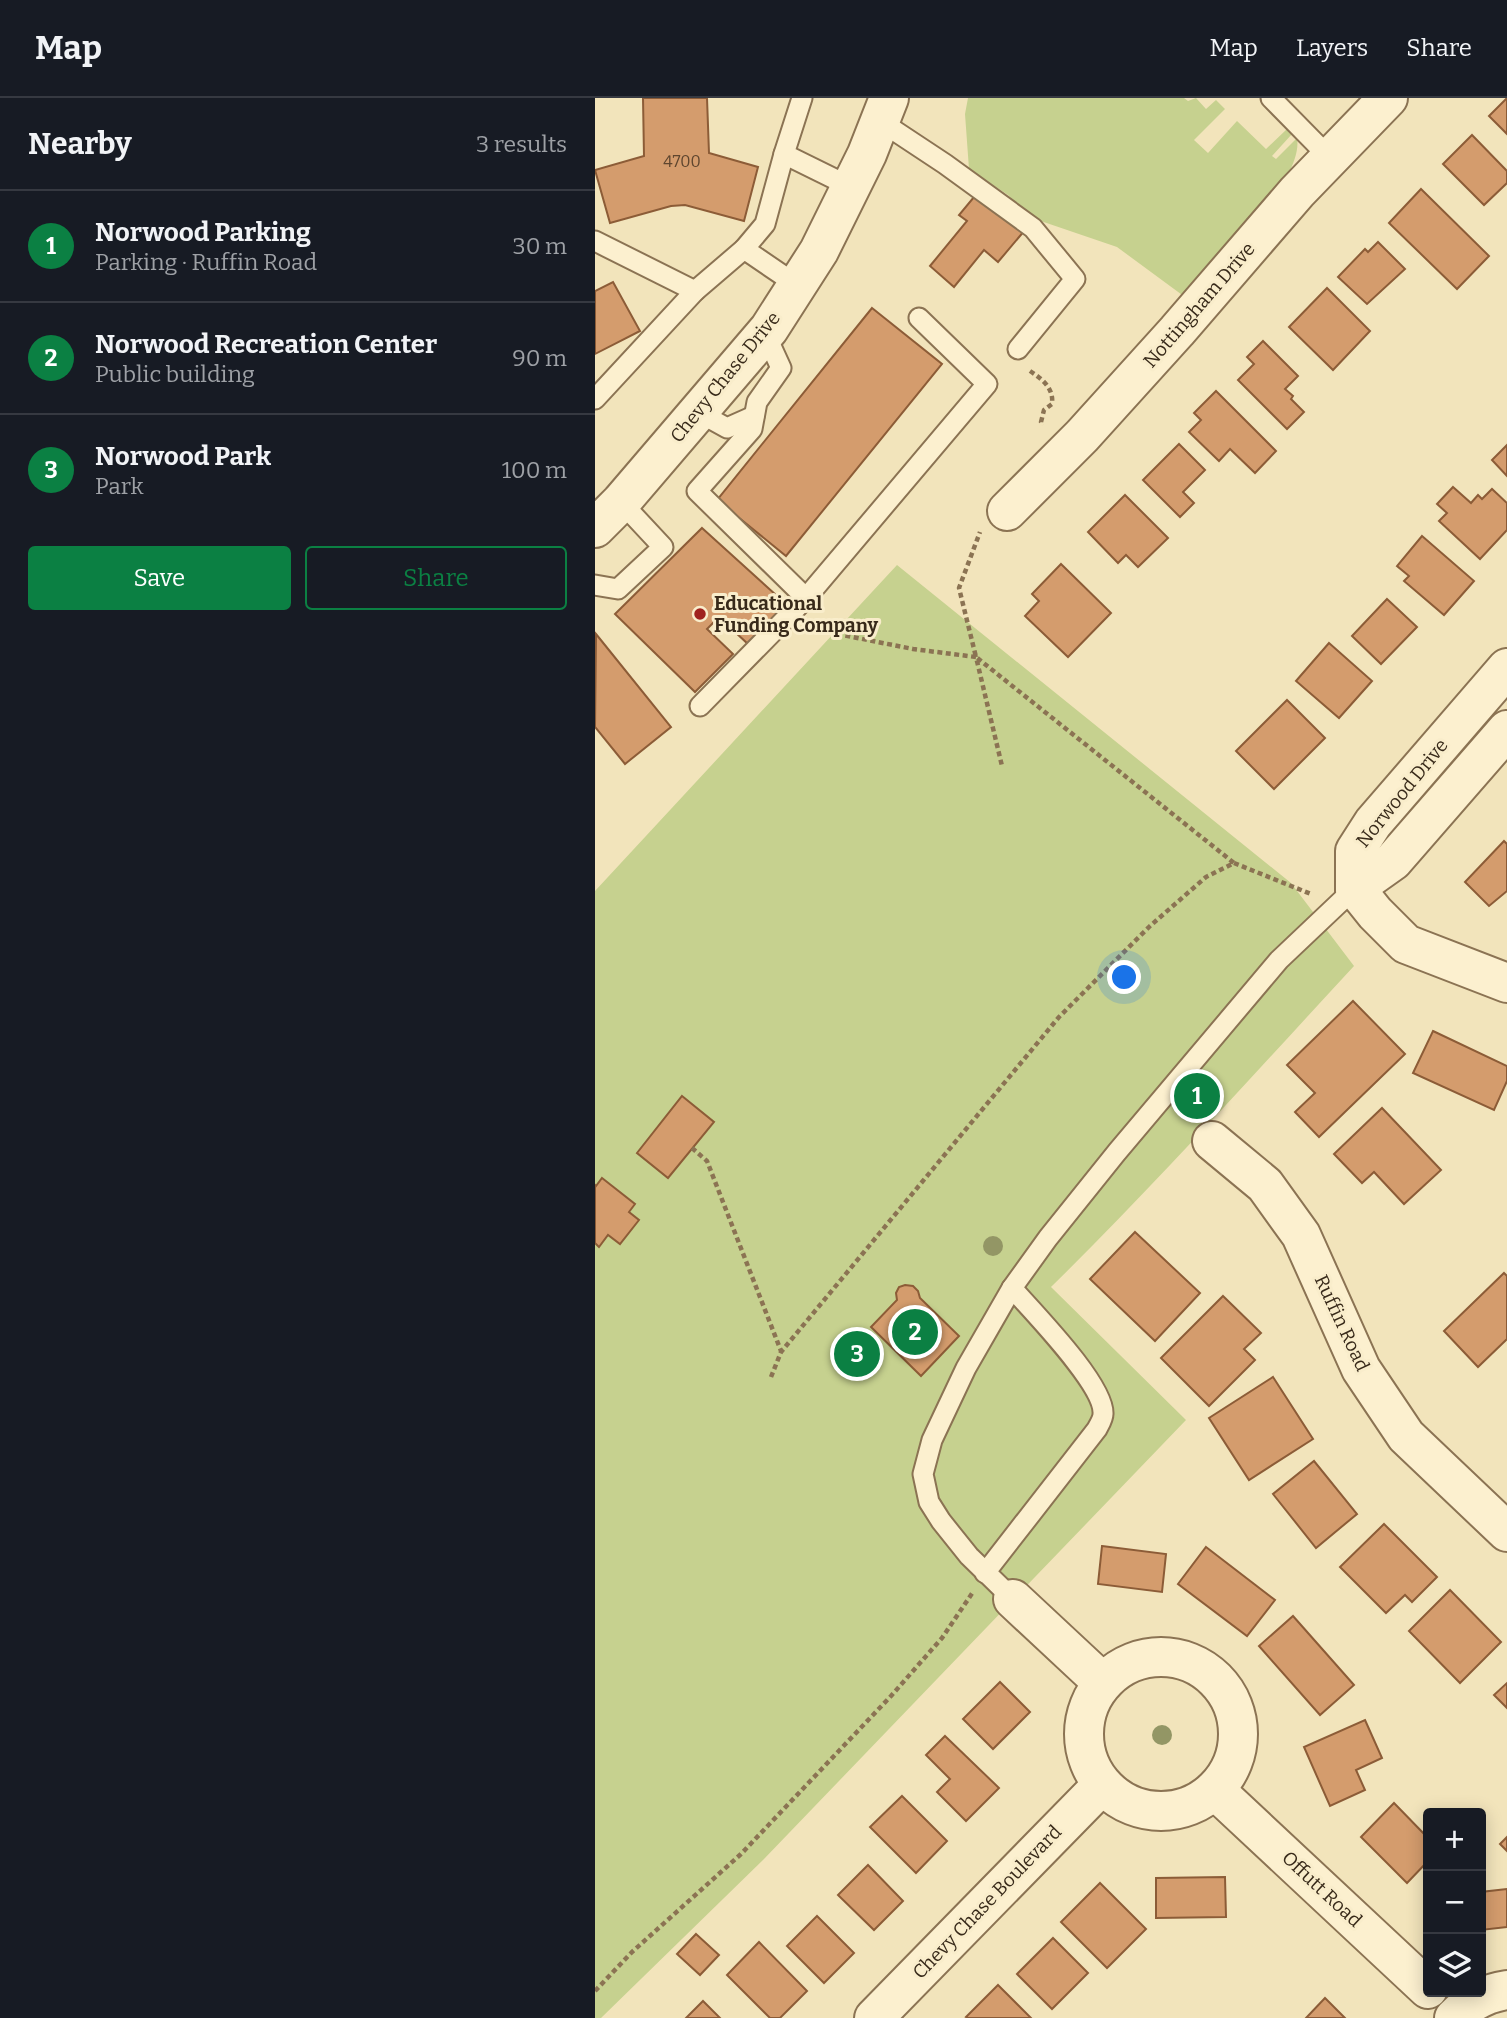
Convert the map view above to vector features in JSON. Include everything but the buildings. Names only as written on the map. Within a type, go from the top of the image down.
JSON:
[{"type":"street","name":"Nottingham Drive","points":[[1007,511],[1169,341],[1297,192],[1388,98]]},
{"type":"street","name":"Chevy Chase Drive","points":[[608,515],[765,333],[819,250],[867,154],[884,109]]},
{"type":"street","name":"Norwood Drive","points":[[1344,899],[1355,851],[1373,823],[1507,668]]},
{"type":"street","name":"Norwood Drive","points":[[1344,899],[1394,861],[1507,730]]},
{"type":"street","points":[[1344,899],[1375,912],[1406,944],[1507,983]]},
{"type":"street","name":"Ruffin Road","points":[[1212,1141],[1265,1185],[1301,1235],[1361,1369],[1406,1436],[1507,1532]]},
{"type":"street","points":[[1013,1600],[1071,1654],[1116,1672]]},
{"type":"street","points":[[1162,1656],[1180,1658],[1197,1665],[1221,1684],[1235,1710],[1239,1730],[1237,1752],[1215,1790],[1198,1803],[1171,1812],[1154,1812],[1130,1807],[1101,1786],[1086,1760],[1082,1737],[1086,1711],[1116,1672],[1162,1656]]},
{"type":"street","name":"Chevy Chase Boulevard","points":[[874,2018],[1101,1786]]},
{"type":"street","name":"Offutt Road","points":[[1215,1790],[1442,2003]]},
{"type":"street","points":[[1442,2003],[1474,2001],[1507,1990]]},
{"type":"lane","points":[[595,399],[695,291],[744,249],[765,224],[802,98]]},
{"type":"lane","points":[[1271,98],[1330,158]]},
{"type":"lane","points":[[884,109],[945,164],[1033,228],[1075,279],[1018,349]]},
{"type":"lane","points":[[784,154],[851,187]]},
{"type":"lane","points":[[595,241],[695,291]]},
{"type":"lane","points":[[744,249],[797,285]]},
{"type":"lane","points":[[699,706],[806,597],[987,384],[919,318]]},
{"type":"lane","points":[[765,333],[781,368],[757,402],[752,429],[697,491],[806,597]]},
{"type":"lane","points":[[698,412],[727,428],[754,416]]},
{"type":"lane","points":[[595,585],[618,589],[663,547],[608,515]]},
{"type":"lane","points":[[1013,1600],[985,1573],[941,1521],[929,1502],[923,1474],[932,1440],[966,1368],[1012,1288],[1080,1197],[1279,960],[1344,899]]},
{"type":"lane","points":[[985,1573],[1097,1429],[1103,1414],[1098,1394],[1066,1349],[1012,1288]]},
{"type":"path","points":[[1018,349],[1011,358],[1049,387],[1052,404],[1044,410],[1041,422],[1065,453]]},
{"type":"path","points":[[1002,766],[959,588],[981,529],[1007,511]]},
{"type":"path","points":[[780,624],[913,649],[976,657],[1234,863],[1313,895],[1344,899]]},
{"type":"path","points":[[771,1377],[781,1352],[1059,1017],[1150,926],[1206,877],[1234,863]]},
{"type":"path","points":[[692,1148],[707,1161],[781,1352]]},
{"type":"path","points":[[595,1990],[632,1952],[741,1854],[891,1696],[942,1638],[985,1573]]},
{"type":"green space","points":[[968,98],[1184,98],[1188,101],[1196,98],[1206,109],[1216,100],[1225,109],[1194,140],[1208,153],[1237,121],[1266,149],[1287,129],[1292,134],[1272,156],[1276,159],[1297,138],[1297,151],[1289,173],[1189,300],[1117,247],[1029,217],[1008,195],[969,169],[965,114]]},
{"type":"green space","points":[[897,565],[1291,883],[1354,966],[1167,1169],[1051,1287],[1186,1420],[764,1859],[601,2018],[595,2018],[595,891]]},
{"type":"place","name":"Educational Funding Company","points":[[700,614]]},
{"type":"place","name":"Norwood Parking","points":[[1197,1096]]},
{"type":"place","name":"Norwood Recreation Center","points":[[915,1332]]},
{"type":"place","name":"Norwood Park","points":[[857,1354]]}]
